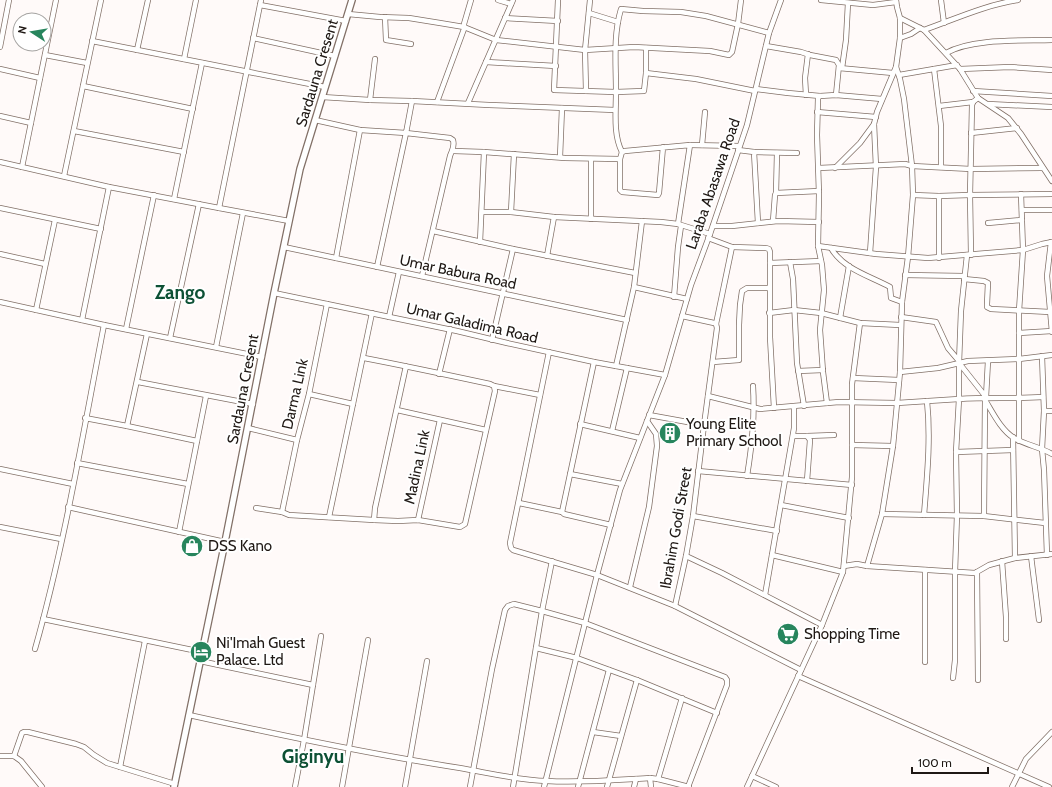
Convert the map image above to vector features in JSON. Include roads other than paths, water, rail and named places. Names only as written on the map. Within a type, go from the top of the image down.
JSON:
[{"type":"street","points":[[0,47],[9,0]]},
{"type":"street","points":[[22,167],[56,0]]},
{"type":"street","points":[[64,176],[101,0]]},
{"type":"street","points":[[137,50],[148,0]]},
{"type":"street","points":[[184,59],[196,0]]},
{"type":"street","name":"Sardauna Cresent","points":[[174,785],[226,542],[274,293],[300,169],[352,0]]},
{"type":"street","points":[[437,102],[464,27],[471,0]]},
{"type":"street","points":[[468,103],[512,2],[498,0]]},
{"type":"street","points":[[558,0],[554,90],[616,92],[644,91],[646,48]]},
{"type":"street","points":[[586,91],[585,50],[590,0]]},
{"type":"street","points":[[348,14],[410,18],[464,27],[496,40],[585,50],[646,48],[710,51],[730,54],[732,52],[738,24],[741,0]]},
{"type":"street","name":"Laraba Abasawa Road","points":[[544,787],[597,575],[622,484],[665,374],[698,263],[713,226],[747,125],[766,46],[781,0]]},
{"type":"street","points":[[821,0],[873,6],[896,1],[896,7],[900,18],[900,38],[896,67],[882,99],[874,124],[876,166],[870,253]]},
{"type":"street","points":[[941,0],[944,23]]},
{"type":"street","points":[[900,38],[922,29],[944,23],[981,8],[1002,2],[1018,0]]},
{"type":"street","points":[[218,208],[260,3],[346,21]]},
{"type":"street","points":[[836,95],[846,40],[848,3]]},
{"type":"street","points":[[663,147],[659,193],[656,196],[620,191],[620,159],[622,152],[617,140],[615,110],[615,49],[620,10],[622,8],[643,11],[681,12],[706,16],[770,33]]},
{"type":"street","points":[[589,13],[618,22]]},
{"type":"street","points":[[384,17],[386,40],[411,44]]},
{"type":"street","points":[[505,18],[558,21]]},
{"type":"street","points":[[900,18],[922,29],[958,67],[978,98],[1008,118],[1017,128],[1052,181]]},
{"type":"street","points":[[253,38],[334,56]]},
{"type":"street","points":[[946,53],[961,46],[986,42],[1052,40]]},
{"type":"street","points":[[92,41],[325,87]]},
{"type":"street","points":[[766,46],[836,60],[841,68]]},
{"type":"street","points":[[45,54],[87,63]]},
{"type":"street","points":[[806,95],[805,78],[808,54]]},
{"type":"street","points":[[370,100],[375,59]]},
{"type":"street","points":[[486,62],[556,66]]},
{"type":"street","points":[[174,199],[202,63]]},
{"type":"street","points":[[867,566],[882,514],[893,446],[900,372],[900,325],[913,195],[912,166],[904,99],[896,67]]},
{"type":"street","points":[[899,75],[934,69],[958,67],[1010,67],[1052,70]]},
{"type":"street","points":[[841,68],[893,73]]},
{"type":"street","points":[[0,69],[40,78]]},
{"type":"street","points":[[934,69],[941,126],[941,167]]},
{"type":"street","points":[[646,73],[696,79],[756,90],[806,95],[836,95],[882,99]]},
{"type":"street","points":[[83,86],[192,109]]},
{"type":"street","points":[[973,91],[1052,96]]},
{"type":"street","points":[[820,96],[818,98],[817,112],[819,168],[818,246],[824,290],[820,330],[827,403]]},
{"type":"street","points":[[322,97],[615,110]]},
{"type":"street","points":[[939,106],[973,102],[978,98]]},
{"type":"street","points":[[377,267],[412,100]]},
{"type":"street","points":[[953,678],[957,515],[956,452],[959,399],[959,362],[964,278],[969,255],[973,102]]},
{"type":"street","points":[[987,104],[1052,107]]},
{"type":"street","points":[[560,157],[562,108]]},
{"type":"street","points":[[702,145],[705,112]]},
{"type":"street","points":[[817,112],[876,117]]},
{"type":"street","points":[[0,116],[31,123]]},
{"type":"street","points":[[315,120],[360,130],[406,133],[450,138],[453,140],[454,151],[450,156],[422,276]]},
{"type":"street","points":[[835,168],[860,143],[874,124]]},
{"type":"street","points":[[971,133],[1017,128]]},
{"type":"street","points":[[74,130],[184,152]]},
{"type":"street","points":[[336,258],[360,130]]},
{"type":"street","points":[[674,296],[680,225],[690,145]]},
{"type":"street","points":[[622,152],[663,147],[702,145],[738,148],[754,152],[797,153]]},
{"type":"street","points":[[454,151],[591,159],[620,159]]},
{"type":"street","points":[[480,242],[484,152]]},
{"type":"street","points":[[754,152],[758,223]]},
{"type":"street","points":[[773,221],[776,193],[777,153]]},
{"type":"street","points":[[510,212],[514,154]]},
{"type":"street","points":[[591,159],[591,219]]},
{"type":"street","points":[[0,162],[109,186],[289,221]]},
{"type":"street","points":[[819,168],[905,164],[912,166],[971,169],[1042,168]]},
{"type":"street","points":[[82,320],[109,186]]},
{"type":"street","points":[[776,193],[819,191]]},
{"type":"street","points":[[1019,440],[1019,311],[1023,250],[1021,194]]},
{"type":"street","points":[[913,195],[1052,194]]},
{"type":"street","points":[[126,329],[154,195]]},
{"type":"street","points":[[939,196],[939,258]]},
{"type":"street","points":[[170,338],[199,204]]},
{"type":"street","points":[[0,208],[101,229]]},
{"type":"street","points":[[1022,210],[1052,210]]},
{"type":"street","points":[[482,212],[510,212],[554,217],[642,221],[680,225],[732,247],[769,250],[769,313],[774,408]]},
{"type":"street","points":[[216,347],[244,213]]},
{"type":"street","points":[[547,256],[554,217]]},
{"type":"street","points":[[36,310],[55,220]]},
{"type":"street","points":[[988,223],[1022,220]]},
{"type":"street","points":[[616,366],[634,287],[642,221]]},
{"type":"street","points":[[713,226],[732,226],[773,221],[819,222]]},
{"type":"street","points":[[433,231],[513,249],[635,273]]},
{"type":"street","points":[[818,246],[908,257],[939,258],[1023,250],[1052,242],[1050,266],[1050,312],[1052,332],[1019,333]]},
{"type":"street","name":"Umar Babura Road","points":[[284,247],[627,320]]},
{"type":"street","name":"Ibrahim Godi Street","points":[[675,606],[693,516],[713,362],[717,328],[716,324],[732,247]]},
{"type":"street","points":[[831,248],[838,257],[849,266],[890,287],[891,298],[902,302]]},
{"type":"street","points":[[492,340],[513,249]]},
{"type":"street","points":[[0,254],[45,264]]},
{"type":"street","points":[[770,263],[821,261]]},
{"type":"street","points":[[790,262],[798,371],[804,406]]},
{"type":"street","points":[[840,318],[849,266]]},
{"type":"street","points":[[389,317],[399,272]]},
{"type":"street","points":[[905,275],[984,280],[988,283],[986,304],[988,308],[1050,312]]},
{"type":"street","points":[[634,287],[687,300]]},
{"type":"street","points":[[713,362],[739,360],[738,325],[742,291],[747,288],[769,288]]},
{"type":"street","name":"Umar Galadima Road","points":[[274,293],[450,329],[492,340],[594,362],[665,374]]},
{"type":"street","points":[[0,308],[1,302],[104,325],[262,356]]},
{"type":"street","name":"Darma Link","points":[[248,428],[297,440],[309,394],[327,304]]},
{"type":"street","points":[[769,313],[794,310],[821,313],[860,323],[900,325]]},
{"type":"street","points":[[329,517],[364,358],[372,313]]},
{"type":"street","points":[[682,316],[716,324]]},
{"type":"street","points":[[901,316],[936,322],[948,348],[986,398],[1003,427],[1012,437],[1052,454]]},
{"type":"street","points":[[746,787],[822,625],[844,572],[852,485],[851,402],[860,323]]},
{"type":"street","points":[[34,649],[43,619],[73,484],[104,325]]},
{"type":"street","points":[[438,374],[450,329]]},
{"type":"street","points":[[127,426],[148,334]]},
{"type":"street","points":[[549,352],[510,543],[511,548],[513,550],[597,575],[630,587],[675,606],[801,670]]},
{"type":"street","points":[[900,372],[938,368],[959,362],[1019,359],[1052,354]]},
{"type":"street","points":[[844,566],[857,564],[955,572],[977,572],[989,565],[1002,561],[1049,554],[1045,523],[1042,449],[1044,410],[1042,356]]},
{"type":"street","points":[[364,358],[540,395]]},
{"type":"street","points":[[984,516],[988,361]]},
{"type":"street","points":[[562,512],[594,362]]},
{"type":"street","points":[[374,520],[375,508],[406,366]]},
{"type":"street","points":[[612,431],[627,368]]},
{"type":"street","points":[[798,371],[823,370]]},
{"type":"street","points":[[853,378],[899,380]]},
{"type":"street","points":[[138,382],[253,404]]},
{"type":"street","points":[[256,508],[282,512],[289,515],[398,521],[418,520],[460,527],[465,524],[495,391],[494,386]]},
{"type":"street","points":[[747,476],[752,447],[754,408],[753,386]]},
{"type":"street","points":[[309,394],[353,404]]},
{"type":"street","points":[[179,532],[206,396]]},
{"type":"street","points":[[708,396],[754,408],[794,407],[851,402],[896,403],[959,399],[1043,397]]},
{"type":"street","points":[[924,515],[929,448],[929,416],[927,401]]},
{"type":"street","points":[[765,595],[793,436],[795,419],[794,407]]},
{"type":"street","points":[[397,410],[486,430]]},
{"type":"street","points":[[1044,410],[1052,411]]},
{"type":"street","points":[[650,415],[704,425]]},
{"type":"street","points":[[85,418],[197,441]]},
{"type":"street","name":"Madina Link","points":[[418,520],[440,420]]},
{"type":"street","points":[[630,587],[649,507],[657,446],[654,428],[647,421]]},
{"type":"street","points":[[580,424],[640,438]]},
{"type":"street","points":[[793,436],[834,435]]},
{"type":"street","points":[[807,436],[810,440],[807,481]]},
{"type":"street","points":[[1012,437],[1015,558]]},
{"type":"street","points":[[282,512],[297,440]]},
{"type":"street","points":[[852,445],[893,446]]},
{"type":"street","points":[[956,452],[1013,450]]},
{"type":"street","points":[[77,463],[188,484]]},
{"type":"street","points":[[0,469],[73,484]]},
{"type":"street","points":[[698,471],[852,485]]},
{"type":"street","points":[[570,474],[622,484]]},
{"type":"street","points":[[519,503],[562,512],[564,514],[611,525]]},
{"type":"street","points":[[781,505],[849,518]]},
{"type":"street","points":[[68,507],[226,542]]},
{"type":"street","points":[[882,514],[984,516],[1045,523]]},
{"type":"street","points":[[693,516],[777,531]]},
{"type":"street","points":[[0,527],[61,539]]},
{"type":"street","points":[[772,555],[844,572]]},
{"type":"street","points":[[686,556],[722,572],[822,625]]},
{"type":"street","points":[[1031,556],[1039,620]]},
{"type":"street","points":[[513,787],[542,610],[552,561]]},
{"type":"street","points":[[1002,561],[1006,640]]},
{"type":"street","points":[[925,570],[925,662]]},
{"type":"street","points":[[977,572],[978,680]]},
{"type":"street","points":[[189,715],[410,761],[473,770],[514,778],[579,784],[650,778],[689,787],[728,680],[724,677],[585,623],[542,610],[514,604],[508,606],[505,610],[473,770],[470,787]]},
{"type":"street","points":[[43,619],[202,652]]},
{"type":"street","points":[[295,787],[321,636]]},
{"type":"street","points":[[342,787],[350,749],[368,640]]},
{"type":"street","points":[[120,767],[145,641]]},
{"type":"street","points":[[536,648],[577,658],[717,712]]},
{"type":"street","points":[[200,661],[313,684]]},
{"type":"street","points":[[406,787],[427,661]]},
{"type":"street","points":[[579,784],[609,670]]},
{"type":"street","points":[[798,676],[1048,787]]},
{"type":"street","points":[[607,787],[637,680]]},
{"type":"street","points":[[658,779],[682,698]]},
{"type":"street","points":[[14,756],[22,733],[24,732],[76,744],[94,756],[107,762],[174,785]]},
{"type":"street","points":[[593,732],[621,736]]},
{"type":"street","points":[[1012,787],[1029,756],[1052,732]]},
{"type":"street","points":[[0,756],[14,756],[21,761],[42,787]]},
{"type":"street","points":[[752,776],[776,787]]},
{"type":"street","points":[[650,778],[651,787]]},
{"type":"street","points":[[634,787],[636,779]]},
{"type":"place","name":"Young Elite Primary School","points":[[670,433]]},
{"type":"place","name":"DSS Kano","points":[[192,546]]},
{"type":"place","name":"Shopping Time","points":[[788,634]]},
{"type":"place","name":"Ni'Imah Guest Palace. Ltd","points":[[201,652]]},
{"type":"district","name":"Zango","points":[[180,292]]},
{"type":"district","name":"Giginyu","points":[[313,756]]}]
